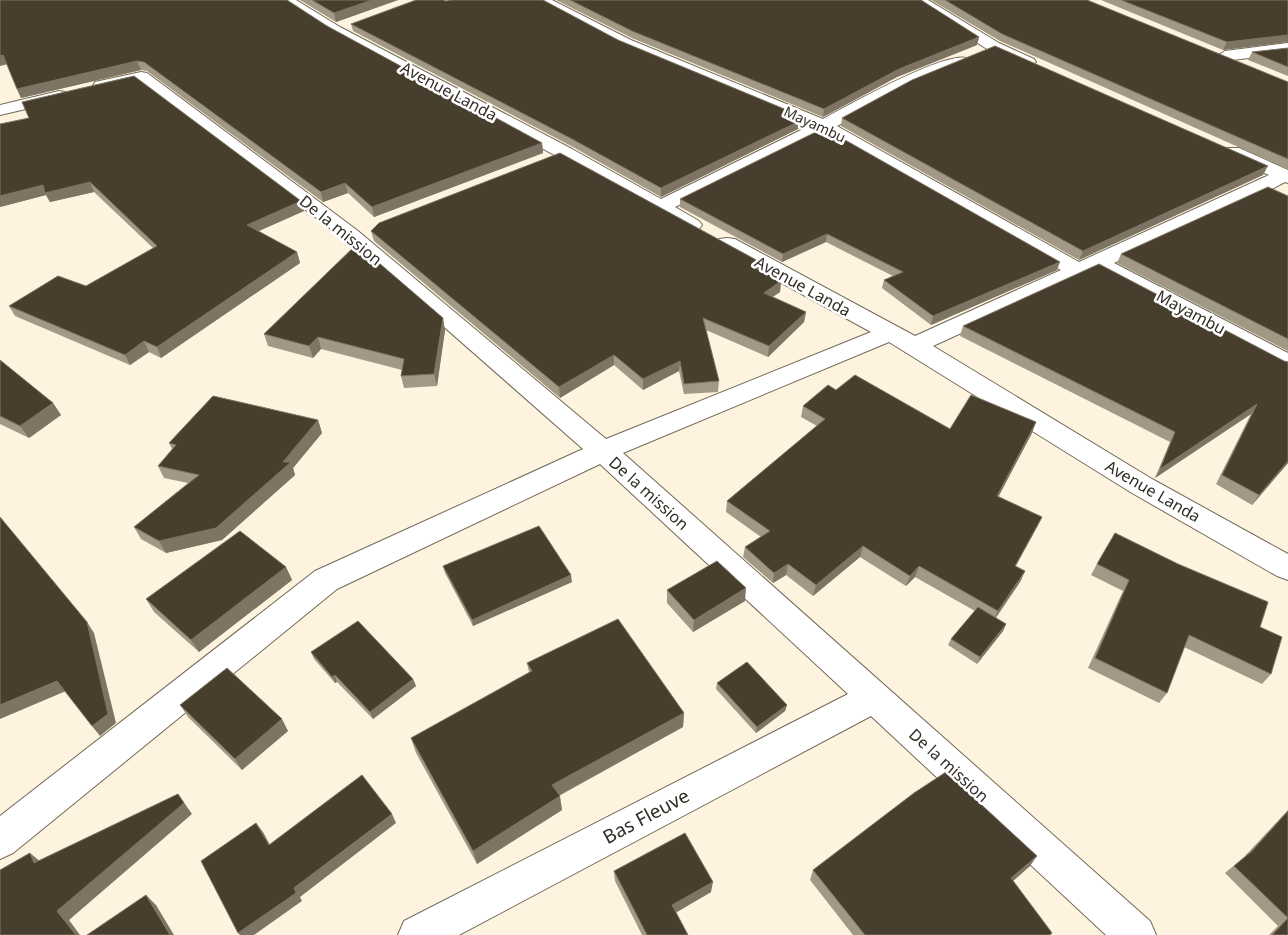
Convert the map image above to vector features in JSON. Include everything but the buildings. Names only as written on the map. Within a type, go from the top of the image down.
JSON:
[{"type":"street","name":"Avenue Landa","points":[[286,0],[344,26],[555,156],[660,208],[901,339],[1142,486],[1288,568]]},
{"type":"street","name":"Mayambu","points":[[541,0],[625,43],[824,126],[1086,266],[1288,363]]},
{"type":"street","points":[[918,0],[993,46],[1046,70]]},
{"type":"street","points":[[660,208],[685,193],[824,126],[904,83],[993,46]]},
{"type":"street","points":[[1225,56],[1288,48]]},
{"type":"street","points":[[1207,49],[1252,68]]},
{"type":"street","name":"De la mission","points":[[0,110],[141,77],[360,232],[1136,935]]},
{"type":"street","points":[[1213,144],[1286,176]]},
{"type":"street","points":[[0,840],[326,580],[603,451],[901,339],[1086,266],[1286,176]]},
{"type":"street","name":"Bas Fleuve","points":[[418,935],[874,697]]}]
